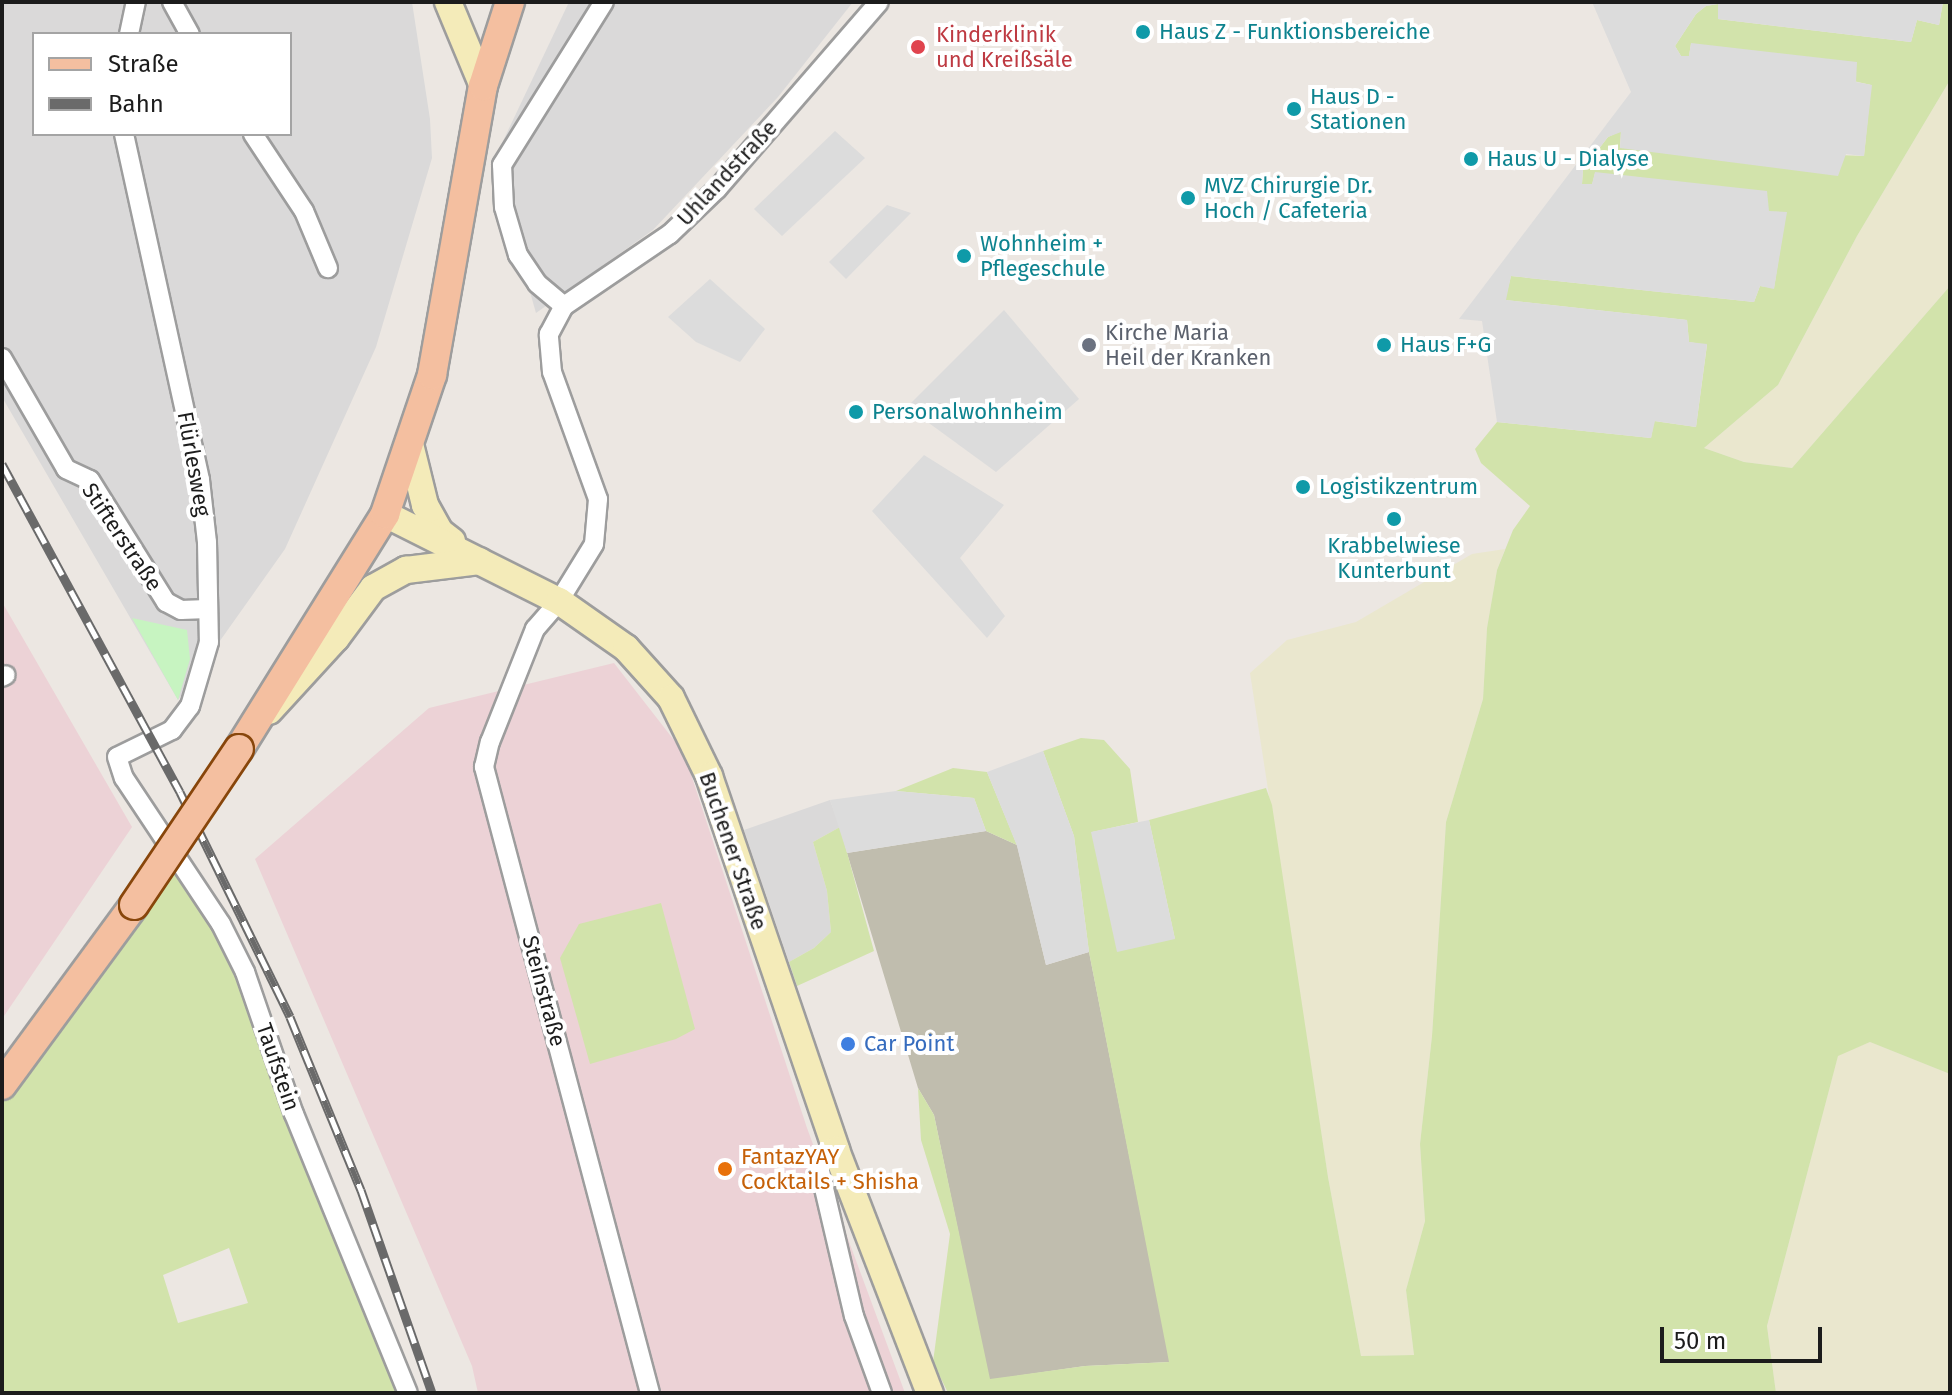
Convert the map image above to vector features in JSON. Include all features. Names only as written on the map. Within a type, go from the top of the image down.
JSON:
[{"type":"main road","points":[[448,2],[483,86]]},
{"type":"main road","points":[[2,1085],[134,905],[246,737],[385,514],[432,375],[483,86],[504,4]]},
{"type":"main road","points":[[410,444],[425,505],[440,532],[477,560]]},
{"type":"main road","name":"Buchener Straße","points":[[385,514],[559,601],[626,648],[671,698],[709,776],[836,1150],[930,1393]]},
{"type":"main road","points":[[246,737],[293,688],[373,588],[406,570],[477,560]]},
{"type":"street","points":[[129,32],[136,2]]},
{"type":"street","points":[[172,2],[189,32]]},
{"type":"street","points":[[559,601],[594,544],[598,499],[552,372],[549,334],[564,306],[537,283],[518,255],[504,207],[502,165],[604,2]]},
{"type":"street","name":"Uhlandstraße","points":[[564,306],[670,234],[717,189],[879,2]]},
{"type":"street","name":"Flürlesweg","points":[[117,757],[172,730],[190,706],[209,642],[207,542],[200,480],[124,136]]},
{"type":"street","points":[[254,136],[304,211],[328,268]]},
{"type":"street","name":"Stifterstraße","points":[[2,358],[66,469],[90,480],[166,602],[181,610],[208,609]]},
{"type":"street","name":"Steinstraße","points":[[559,601],[535,629],[486,754],[484,767],[650,1393]]},
{"type":"street","name":"Taufstein","points":[[117,757],[124,778],[221,924],[245,972],[294,1114],[408,1393]]},
{"type":"street","points":[[836,1150],[819,1167],[854,1316],[882,1393]]},
{"type":"shaded area","points":[[2,2],[412,2],[430,119],[432,158],[376,347],[285,549],[178,700],[2,397]]},
{"type":"shaded area","points":[[569,2],[853,2],[778,97],[653,230],[536,313],[493,162]]},
{"type":"shaded area","points":[[1592,2],[1943,2],[1939,25],[1917,20],[1911,42],[1718,19],[1718,4],[1706,6],[1696,14],[1675,46],[1681,56],[1689,56],[1691,43],[1857,62],[1856,82],[1872,85],[1864,156],[1846,154],[1838,176],[1620,148],[1621,132],[1608,137],[1583,169],[1582,184],[1592,184],[1595,172],[1767,191],[1769,211],[1787,212],[1774,289],[1760,286],[1754,302],[1511,276],[1506,300],[1687,320],[1689,342],[1707,344],[1696,427],[1655,421],[1651,438],[1497,422],[1482,321],[1459,319],[1631,92]]},
{"type":"shaded area","points":[[1950,80],[1950,286],[1792,468],[1744,462],[1704,448],[1778,385],[1857,236]]},
{"type":"shaded area","points":[[835,131],[865,158],[782,236],[754,209]]},
{"type":"shaded area","points":[[887,205],[911,213],[846,279],[829,262]]},
{"type":"shaded area","points":[[710,279],[765,329],[740,362],[696,342],[668,317]]},
{"type":"shaded area","points":[[1004,310],[1079,399],[996,472],[907,407]]},
{"type":"shaded area","points":[[924,455],[1004,505],[960,558],[1005,616],[987,638],[872,511]]},
{"type":"shaded area","points":[[1505,549],[1497,570],[1487,628],[1483,699],[1446,822],[1432,1036],[1420,1144],[1425,1221],[1406,1290],[1414,1355],[1361,1356],[1328,1177],[1250,673],[1287,640],[1356,622],[1472,554]]},
{"type":"shaded area","points":[[2,602],[132,827],[2,1019]]},
{"type":"shaded area","points":[[614,663],[684,753],[807,1128],[905,1393],[478,1393],[472,1366],[255,859],[429,708]]},
{"type":"shaded area","points":[[1043,751],[1074,836],[1089,952],[1046,965],[1017,846],[987,772]]},
{"type":"shaded area","points":[[896,791],[974,798],[986,831],[847,853],[830,800]]},
{"type":"shaded area","points":[[830,800],[840,827],[813,842],[827,891],[831,932],[814,948],[789,962],[744,830]]},
{"type":"shaded area","points":[[1149,820],[1175,939],[1117,952],[1091,832]]},
{"type":"shaded area","points":[[986,831],[1017,845],[1046,965],[1089,952],[1170,1362],[1085,1366],[989,1380],[934,1115],[918,1088],[847,853]]},
{"type":"shaded area","points":[[1870,1042],[1950,1074],[1950,1393],[1776,1393],[1767,1326],[1838,1055]]},
{"type":"green space","points":[[1943,2],[1950,2],[1950,80],[1857,236],[1778,385],[1704,448],[1744,462],[1792,468],[1950,286],[1950,1074],[1870,1042],[1838,1056],[1767,1326],[1776,1393],[948,1393],[933,1362],[950,1234],[921,1140],[918,1088],[934,1115],[990,1379],[1085,1366],[1169,1362],[1089,952],[1074,836],[1043,751],[1081,738],[1104,740],[1130,769],[1138,822],[1092,832],[1175,939],[1149,820],[1266,788],[1272,805],[1328,1177],[1361,1356],[1414,1355],[1406,1290],[1425,1221],[1420,1144],[1432,1036],[1446,822],[1483,699],[1487,628],[1497,570],[1513,530],[1530,506],[1481,463],[1475,449],[1497,422],[1651,438],[1654,421],[1696,427],[1707,345],[1689,342],[1687,320],[1505,300],[1511,276],[1754,302],[1760,286],[1774,288],[1786,212],[1768,212],[1595,173],[1592,185],[1582,184],[1583,169],[1608,137],[1621,131],[1620,147],[1864,156],[1871,85],[1691,44],[1689,56],[1681,56],[1675,46],[1696,14],[1706,6],[1718,4],[1718,19],[1911,42],[1917,20],[1939,25]]},
{"type":"green space","points":[[132,618],[187,630],[190,659],[178,700]]},
{"type":"green space","points":[[953,768],[987,772],[1017,845],[986,831],[974,798],[896,791]]},
{"type":"green space","points":[[840,827],[874,951],[797,986],[789,962],[814,948],[831,932],[827,891],[813,842]]},
{"type":"green space","points":[[180,864],[221,924],[408,1393],[2,1393],[2,1085],[134,905]],"holes":[[[229,1248],[248,1303],[178,1323],[163,1275]]]},
{"type":"green space","points":[[661,903],[695,1029],[676,1039],[590,1064],[560,958],[579,924]]},
{"type":"railway","points":[[2,464],[180,792],[290,1017],[361,1190],[432,1393]]},
{"type":"place","name":"Haus Z - Funktionsbereiche","points":[[1143,32]]},
{"type":"place","name":"Kinderklinik und Kreißsäle","points":[[918,47]]},
{"type":"place","name":"Haus D - Stationen","points":[[1294,109]]},
{"type":"place","name":"Haus U - Dialyse","points":[[1471,159]]},
{"type":"place","name":"MVZ Chirurgie Dr. Hoch / Cafeteria","points":[[1188,198]]},
{"type":"place","name":"Wohnheim + Pflegeschule","points":[[964,256]]},
{"type":"place","name":"Kirche Maria Heil der Kranken","points":[[1089,345]]},
{"type":"place","name":"Haus F+G","points":[[1384,345]]},
{"type":"place","name":"Personalwohnheim","points":[[856,412]]},
{"type":"place","name":"Logistikzentrum","points":[[1303,487]]},
{"type":"place","name":"Krabbelwiese Kunterbunt","points":[[1394,519]]},
{"type":"place","name":"Car Point","points":[[848,1044]]},
{"type":"place","name":"FantazYAY Cocktails + Shisha","points":[[725,1169]]}]
